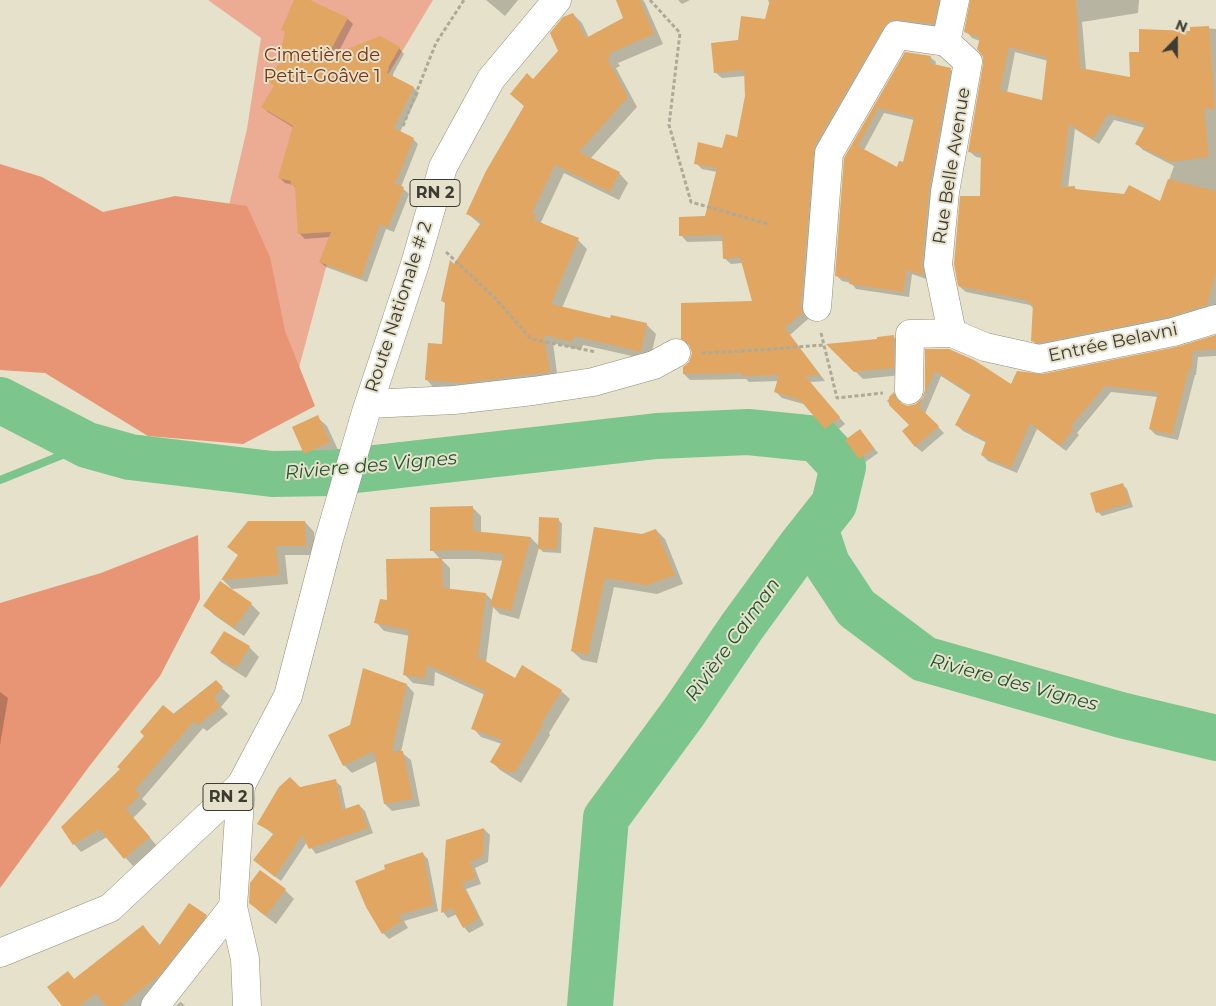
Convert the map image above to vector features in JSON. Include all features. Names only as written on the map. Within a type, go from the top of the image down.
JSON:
[{"type":"street","name":"Route Nationale # 2","points":[[367,408],[421,243],[443,167],[491,79],[557,0]]},
{"type":"street","points":[[817,307],[829,153],[897,34],[946,42],[956,0]]},
{"type":"street","name":"Rue Belle Avenue","points":[[946,42],[968,62],[945,192],[938,265],[952,333]]},
{"type":"street","name":"Entrée Belavni","points":[[952,333],[984,347],[1040,359],[1172,332],[1216,319]]},
{"type":"street","points":[[909,390],[910,334],[952,333]]},
{"type":"street","points":[[367,408],[533,391],[592,382],[654,365],[676,353]]},
{"type":"street","name":"RN 2","points":[[0,953],[110,908],[241,785],[288,696],[329,539],[367,408]]},
{"type":"street","points":[[241,785],[233,906],[245,959],[247,1006]]},
{"type":"street","points":[[155,1006],[233,906]]},
{"type":"path","points":[[403,126],[436,43],[464,0]]},
{"type":"path","points":[[650,0],[680,32],[669,125],[691,202],[768,224]]},
{"type":"path","points":[[421,243],[442,247],[496,299],[531,339],[605,354]]},
{"type":"path","points":[[817,307],[837,398],[909,390]]},
{"type":"path","points":[[676,353],[729,352],[824,345]]},
{"type":"green space","name":"Cimetière de Petit-Goâve 1","points":[[208,0],[433,0],[386,78],[339,219],[297,375],[222,235],[247,129],[261,38]]},
{"type":"shaded area","points":[[0,164],[42,177],[103,212],[175,196],[247,206],[270,257],[285,331],[315,406],[243,444],[148,436],[45,373],[0,370]]},
{"type":"shaded area","points":[[198,535],[200,599],[160,676],[88,768],[0,888],[0,603],[101,573]]},
{"type":"building","points":[[294,0],[310,0],[348,18],[327,57],[380,36],[400,47],[387,73],[414,87],[394,128],[414,138],[395,184],[404,187],[388,228],[380,224],[361,278],[319,262],[331,232],[298,234],[295,186],[290,184],[291,181],[278,178],[293,126],[261,107],[274,86],[265,78],[278,65],[285,31],[281,30]]},
{"type":"building","points":[[616,0],[640,0],[654,34],[610,53],[611,56],[607,58],[628,97],[579,152],[620,172],[610,192],[555,165],[532,213],[536,215],[534,220],[579,238],[551,304],[610,318],[611,315],[647,323],[641,352],[574,336],[572,342],[544,335],[550,372],[463,383],[425,380],[428,343],[442,344],[445,302],[441,301],[450,260],[454,264],[482,221],[466,214],[486,171],[524,106],[510,94],[527,73],[533,79],[558,51],[550,33],[563,17],[573,13],[586,38],[623,18]]},
{"type":"building","points":[[770,0],[939,0],[934,24],[899,20],[890,21],[884,27],[815,145],[801,306],[803,312],[785,328],[820,375],[805,376],[840,417],[825,429],[800,400],[774,392],[779,375],[742,376],[742,373],[683,374],[683,367],[689,362],[692,353],[689,345],[681,339],[681,303],[752,301],[740,257],[723,259],[722,235],[679,236],[679,217],[705,216],[717,168],[694,164],[698,142],[722,148],[726,134],[737,137],[745,96],[744,70],[714,73],[711,43],[738,40],[741,16],[765,19]]},
{"type":"building","points":[[970,0],[1076,0],[1080,68],[1130,77],[1129,52],[1139,52],[1139,29],[1190,31],[1190,27],[1209,26],[1215,109],[1204,109],[1209,157],[1171,162],[1135,144],[1146,124],[1108,114],[1093,139],[1069,124],[1061,187],[1075,186],[1075,189],[1124,194],[1129,185],[1160,201],[1168,179],[1216,191],[1216,273],[1207,305],[1169,317],[1039,343],[1031,341],[1033,304],[1027,303],[1027,300],[958,286],[954,264],[960,196],[980,196],[981,153],[968,152],[983,57],[977,49],[980,38],[964,32]],"holes":[[[1009,47],[1047,57],[1042,100],[1000,90]]]},
{"type":"building","points":[[905,52],[931,56],[929,63],[951,68],[929,190],[922,264],[924,275],[907,270],[903,292],[849,284],[850,279],[835,276],[844,158]],"holes":[[[878,108],[914,117],[903,162],[899,161],[897,167],[858,146]]]},
{"type":"building","points":[[894,335],[894,368],[854,372],[826,344],[877,339],[877,337]]},
{"type":"building","points":[[1216,335],[1216,349],[1193,351],[1191,370],[1189,369],[1172,435],[1149,429],[1158,392],[1105,386],[1071,426],[1074,428],[1060,446],[1030,423],[1011,468],[981,455],[986,441],[955,425],[971,394],[935,371],[919,407],[939,426],[915,447],[902,431],[909,425],[889,405],[889,397],[894,392],[896,398],[901,403],[908,406],[916,404],[922,398],[925,390],[925,349],[949,349],[974,360],[1011,384],[1017,371],[1042,374],[1176,347]]},
{"type":"building","points":[[318,415],[330,442],[304,454],[292,427]]},
{"type":"building","points":[[860,429],[874,448],[859,459],[845,440]]},
{"type":"building","points":[[1123,483],[1130,503],[1096,513],[1090,493]]},
{"type":"building","points":[[473,506],[473,531],[531,537],[511,611],[490,606],[504,554],[469,550],[430,551],[430,507]]},
{"type":"building","points":[[539,517],[559,518],[557,549],[538,549]]},
{"type":"building","points":[[248,521],[305,521],[306,546],[276,546],[279,575],[221,580],[238,555],[227,547]]},
{"type":"building","points":[[594,527],[642,534],[656,529],[675,575],[647,585],[605,578],[588,655],[571,651]]},
{"type":"building","points":[[442,558],[443,588],[486,593],[478,657],[515,678],[522,665],[562,690],[515,772],[507,772],[490,762],[503,740],[471,729],[485,691],[427,665],[425,678],[403,675],[409,630],[374,623],[380,599],[387,600],[386,559]]},
{"type":"building","points":[[220,581],[252,603],[234,628],[203,606]]},
{"type":"building","points":[[224,631],[250,646],[236,669],[210,653]]},
{"type":"building","points":[[363,668],[407,684],[392,751],[403,751],[413,799],[384,804],[374,751],[343,766],[328,735],[350,725]]},
{"type":"building","points":[[216,680],[223,687],[214,698],[221,706],[198,725],[194,721],[135,790],[140,795],[126,809],[150,837],[124,859],[99,829],[73,845],[61,827],[120,769],[117,767],[144,736],[140,732],[163,705],[174,714]]},
{"type":"building","points":[[290,777],[300,787],[336,779],[342,810],[359,804],[368,828],[309,849],[302,835],[275,877],[253,860],[274,833],[257,824],[279,787]]},
{"type":"building","points":[[484,828],[483,856],[470,862],[476,878],[462,883],[479,918],[463,928],[452,908],[441,913],[446,840]]},
{"type":"building","points":[[423,852],[433,905],[399,915],[402,921],[382,934],[366,907],[355,881],[385,869],[384,865]]},
{"type":"building","points":[[260,870],[286,889],[266,916],[249,903],[250,883]]},
{"type":"building","points":[[189,903],[207,915],[160,975],[120,1006],[106,1006],[96,993],[79,1006],[62,1006],[47,987],[68,971],[74,979],[143,925],[159,946]]},
{"type":"waterway","name":"Rivière Caiman","points":[[0,400],[87,445],[130,457],[272,474],[330,473],[657,436],[748,432],[817,439],[843,467],[834,504],[741,628],[684,712],[606,818],[590,1006]]},
{"type":"waterway","name":"Riviere des Vignes","points":[[0,480],[87,445]]},
{"type":"waterway","name":"Riviere des Vignes","points":[[815,528],[827,564],[856,608],[924,659],[1121,715],[1216,738]]}]
